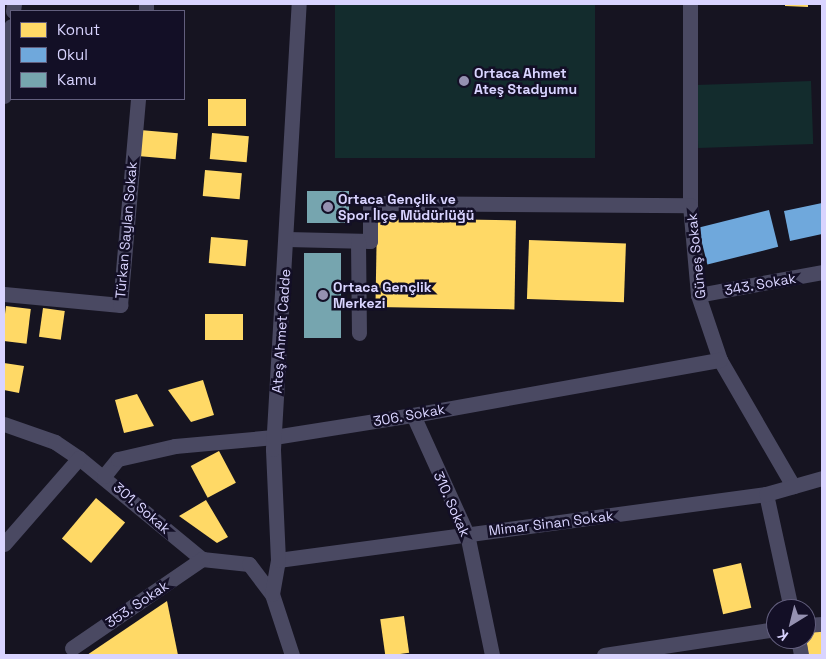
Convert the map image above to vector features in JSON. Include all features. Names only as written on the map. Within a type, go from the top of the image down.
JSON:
[{"type":"street","name":"Ateş Ahmet Cadde","points":[[292,655],[272,594],[278,560],[274,437],[287,239],[299,4]]},
{"type":"street","name":"Güneş Sokak","points":[[690,4],[690,205],[698,295],[720,360],[793,486]]},
{"type":"street","points":[[4,96],[10,33]]},
{"type":"street","name":"Türkan Saylan Sokak","points":[[4,294],[120,305],[138,100]]},
{"type":"street","points":[[287,239],[370,241],[370,203],[690,205]]},
{"type":"street","points":[[358,241],[359,333]]},
{"type":"street","name":"343. Sokak","points":[[698,295],[822,272]]},
{"type":"street","name":"306. Sokak","points":[[104,476],[118,459],[175,446],[274,437],[413,415],[720,360]]},
{"type":"street","name":"310. Sokak","points":[[413,415],[467,534],[492,655]]},
{"type":"street","name":"301. Sokak","points":[[4,424],[55,442],[79,458],[104,476],[202,559]]},
{"type":"street","points":[[4,544],[79,458]]},
{"type":"street","name":"Mimar Sinan Sokak","points":[[278,560],[766,494],[822,478]]},
{"type":"street","points":[[766,494],[789,599]]},
{"type":"street","points":[[202,559],[249,564],[272,594]]},
{"type":"street","name":"353. Sokak","points":[[72,648],[202,559]]},
{"type":"street","points":[[604,655],[766,631]]},
{"type":"green space","name":"Ortaca Ahmet Ateş Stadyumu","points":[[335,4],[595,4],[595,158],[335,158]]},
{"type":"green space","points":[[811,81],[813,144],[698,148],[696,85]]},
{"type":"building: Konut","points":[[785,4],[808,4],[808,7],[785,6]]},
{"type":"building: Konut","points":[[208,99],[246,99],[246,126],[208,126]]},
{"type":"building: Konut","points":[[140,130],[178,133],[176,159],[138,156]]},
{"type":"building: Konut","points":[[212,133],[249,136],[247,162],[210,159]]},
{"type":"building: Konut","points":[[205,170],[242,173],[240,199],[203,196]]},
{"type":"building: Konut","points":[[377,218],[516,220],[514,309],[375,307]]},
{"type":"building: Konut","points":[[211,237],[248,240],[246,266],[209,263]]},
{"type":"building: Konut","points":[[529,240],[626,243],[624,302],[527,299]]},
{"type":"building: Konut","points":[[6,306],[31,309],[27,344],[4,341]]},
{"type":"building: Konut","points":[[43,308],[65,311],[61,340],[39,337]]},
{"type":"building: Konut","points":[[205,314],[243,314],[243,340],[205,340]]},
{"type":"building: Konut","points":[[4,363],[24,366],[19,393],[4,390]]},
{"type":"building: Konut","points":[[203,380],[214,415],[191,422],[168,390]]},
{"type":"building: Konut","points":[[137,394],[154,426],[124,433],[115,400]]},
{"type":"building: Konut","points":[[219,451],[236,483],[208,498],[191,466]]},
{"type":"building: Konut","points":[[96,498],[125,522],[91,563],[62,539]]},
{"type":"building: Konut","points":[[206,500],[228,537],[217,543],[179,516]]},
{"type":"building: Konut","points":[[741,563],[751,608],[723,614],[713,570]]},
{"type":"building: Konut","points":[[167,601],[178,655],[87,655]]},
{"type":"building: Konut","points":[[404,616],[409,653],[385,655],[380,619]]},
{"type":"building: Konut","points":[[822,630],[822,655],[808,655],[807,649],[816,649],[816,632]]},
{"type":"building: Okul","points":[[822,203],[822,234],[790,241],[784,211]]},
{"type":"building: Okul","points":[[769,210],[778,247],[707,265],[698,228]]},
{"type":"building: Kamu","name":"Ortaca Gençlik ve Spor İlçe Müdürlüğü","points":[[307,191],[349,191],[349,223],[307,223]]},
{"type":"building: Kamu","name":"Ortaca Gençlik Merkezi","points":[[304,253],[341,253],[341,338],[304,338]]},
{"type":"place","name":"Ortaca Ahmet Ateş Stadyumu","points":[[464,81]]},
{"type":"place","name":"Ortaca Gençlik ve Spor İlçe Müdürlüğü","points":[[328,207]]},
{"type":"place","name":"Ortaca Gençlik Merkezi","points":[[323,295]]}]
